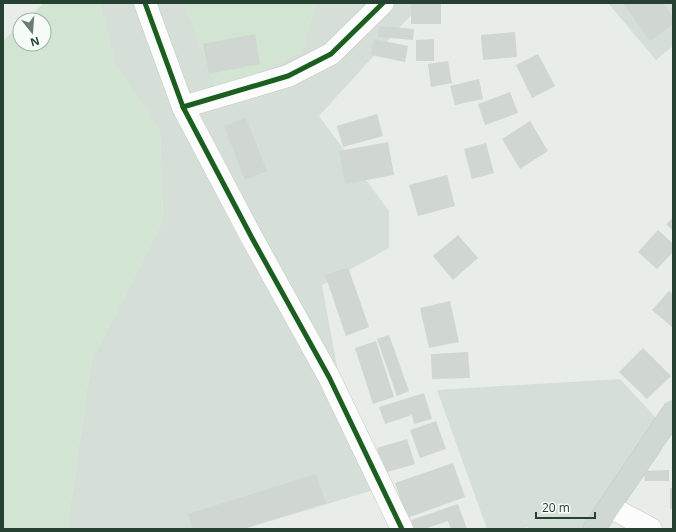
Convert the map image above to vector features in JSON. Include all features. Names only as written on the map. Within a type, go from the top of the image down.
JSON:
[{"type":"main road","points":[[594,529],[673,412]]},
{"type":"street","points":[[145,3],[183,107],[252,238],[329,377],[402,529]]},
{"type":"street","points":[[183,107],[288,76],[331,54],[383,3]]},
{"type":"street","points":[[610,507],[651,529]]},
{"type":"shaded area","points":[[100,3],[185,3],[217,91],[302,52],[315,3],[422,3],[319,116],[389,211],[389,248],[322,285],[343,399],[377,489],[244,529],[67,529],[91,362],[163,220],[160,131],[115,64]]},
{"type":"shaded area","points":[[608,3],[673,3],[673,46],[656,60]]},
{"type":"shaded area","points":[[620,379],[658,420],[586,529],[529,529],[527,527],[523,529],[487,529],[437,390]]},
{"type":"green space","points":[[44,3],[100,3],[115,64],[160,131],[163,220],[91,362],[67,529],[3,529],[3,41],[12,33],[12,52],[52,52],[52,12],[34,12]]},
{"type":"green space","points":[[185,3],[315,3],[302,52],[217,92]]},
{"type":"building","points":[[411,3],[441,3],[441,24],[411,24]]},
{"type":"building","points":[[623,3],[663,3],[673,17],[673,24],[650,41]]},
{"type":"building","points":[[379,26],[414,29],[413,40],[378,37]]},
{"type":"building","points":[[515,32],[517,57],[483,60],[481,35]]},
{"type":"building","points":[[255,34],[260,64],[209,74],[203,44]]},
{"type":"building","points":[[374,39],[408,46],[405,62],[371,55]]},
{"type":"building","points":[[434,39],[434,61],[416,61],[416,40]]},
{"type":"building","points":[[538,54],[555,86],[532,98],[516,65]]},
{"type":"building","points":[[448,61],[452,83],[431,87],[428,64]]},
{"type":"building","points":[[479,79],[483,99],[455,105],[450,86]]},
{"type":"building","points":[[510,92],[518,113],[485,125],[478,104]]},
{"type":"building","points":[[377,114],[383,136],[343,147],[337,126]]},
{"type":"building","points":[[246,118],[267,171],[245,180],[224,126]]},
{"type":"building","points":[[530,121],[548,151],[520,169],[502,139]]},
{"type":"building","points":[[388,142],[394,175],[345,184],[339,151]]},
{"type":"building","points":[[486,143],[494,173],[472,179],[464,149]]},
{"type":"building","points":[[447,175],[455,206],[418,216],[409,185]]},
{"type":"building","points":[[673,218],[673,231],[666,224]]},
{"type":"building","points":[[658,230],[673,244],[673,252],[657,269],[638,252]]},
{"type":"building","points":[[458,235],[478,258],[453,280],[433,256]]},
{"type":"building","points":[[348,267],[369,327],[346,336],[325,275]]},
{"type":"building","points":[[669,291],[673,294],[673,328],[652,310]]},
{"type":"building","points":[[450,301],[459,342],[429,348],[420,308]]},
{"type":"building","points":[[389,335],[409,391],[397,396],[377,339]]},
{"type":"building","points":[[376,341],[394,397],[373,404],[355,348]]},
{"type":"building","points":[[643,348],[671,376],[647,399],[619,372]]},
{"type":"building","points":[[468,352],[470,378],[432,379],[431,354]]},
{"type":"building","points":[[424,393],[432,419],[414,424],[412,415],[385,424],[379,407]]},
{"type":"building","points":[[436,421],[446,449],[420,458],[410,430]]},
{"type":"building","points":[[407,439],[415,464],[384,473],[377,448]]},
{"type":"building","points":[[453,463],[465,497],[407,518],[395,483]]},
{"type":"building","points":[[669,470],[669,481],[645,481],[644,471]]},
{"type":"building","points":[[316,474],[326,503],[242,529],[193,529],[188,514]]},
{"type":"building","points":[[670,488],[673,488],[673,509],[670,509]]},
{"type":"building","points":[[458,504],[467,529],[451,529],[448,521],[424,529],[414,529],[411,520]]},
{"type":"cycle path","points":[[145,3],[183,107],[252,238],[329,377],[402,529]]},
{"type":"cycle path","points":[[183,107],[288,76],[331,54],[383,3]]}]
